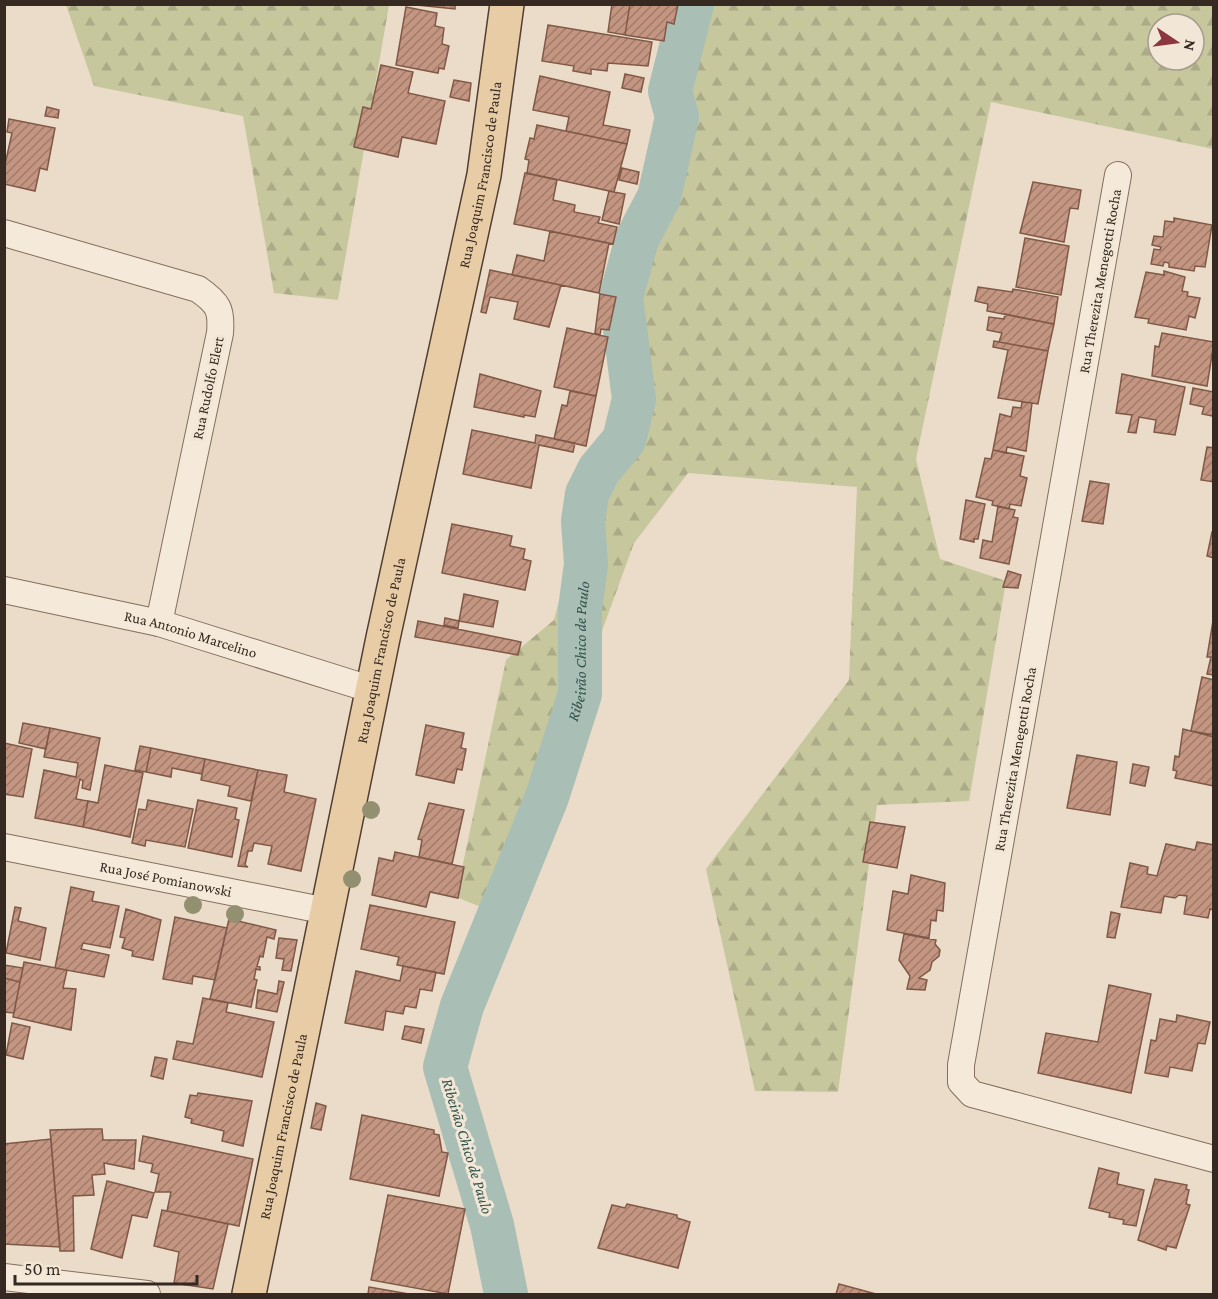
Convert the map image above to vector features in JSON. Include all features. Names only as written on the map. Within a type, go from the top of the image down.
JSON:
[{"type":"main road","name":"Rua Joaquim Francisco de Paula","points":[[249,1294],[373,690],[484,175],[507,4]]},
{"type":"street","name":"Rua Therezita Menegotti Rocha","points":[[1119,175],[961,1065],[961,1082],[972,1094],[1214,1159]]},
{"type":"street","name":"Rua Rudolfo Elert","points":[[4,233],[198,289],[215,300],[221,316],[220,333],[159,623]]},
{"type":"street","name":"Rua Antonio Marcelino","points":[[4,590],[159,623],[373,690]]},
{"type":"street","name":"Rua José Pomianowski","points":[[4,847],[327,911]]},
{"type":"street","points":[[4,1277],[147,1294]]},
{"type":"green space","points":[[66,5],[389,5],[338,300],[274,293],[243,116],[94,86]]},
{"type":"green space","points":[[698,5],[1213,5],[1213,149],[991,102],[916,459],[940,559],[1006,581],[969,801],[877,805],[838,1092],[755,1091],[706,869],[849,680],[857,487],[688,473],[634,543],[499,914],[456,897],[506,660],[554,620],[608,420]]},
{"type":"building","points":[[407,4],[455,4],[455,9]]},
{"type":"building","points":[[612,4],[630,4],[625,35],[608,32]]},
{"type":"building","points":[[630,4],[678,4],[674,24],[667,22],[664,41],[625,35]]},
{"type":"building","points":[[406,7],[437,13],[435,26],[444,28],[442,44],[449,46],[444,69],[439,68],[438,73],[396,65]]},
{"type":"building","points":[[548,25],[652,42],[648,66],[608,63],[607,71],[591,69],[591,74],[573,71],[574,66],[542,61]]},
{"type":"building","points":[[381,65],[413,72],[408,93],[445,101],[436,144],[402,137],[398,157],[354,147],[363,107],[371,109]]},
{"type":"building","points":[[625,74],[644,78],[641,92],[622,88]]},
{"type":"building","points":[[540,76],[610,92],[603,125],[630,130],[627,144],[566,131],[569,117],[533,110]]},
{"type":"building","points":[[454,80],[471,83],[469,101],[450,97]]},
{"type":"building","points":[[47,107],[59,110],[58,118],[45,116]]},
{"type":"building","points":[[9,119],[55,128],[47,170],[40,168],[35,191],[4,184],[4,169],[12,133],[7,132]]},
{"type":"building","points":[[537,125],[627,144],[614,192],[527,173],[529,160],[525,159],[530,138],[534,139]]},
{"type":"building","points":[[622,168],[639,172],[637,184],[619,180]]},
{"type":"building","points":[[525,173],[557,180],[553,200],[575,205],[574,212],[600,217],[598,223],[617,227],[613,244],[514,224]]},
{"type":"building","points":[[1033,182],[1081,190],[1078,209],[1070,208],[1064,242],[1020,233]]},
{"type":"building","points":[[609,191],[625,194],[619,224],[602,220]]},
{"type":"building","points":[[1174,218],[1212,225],[1205,267],[1195,266],[1194,271],[1169,267],[1169,263],[1164,262],[1163,266],[1151,264],[1154,249],[1160,250],[1161,247],[1152,245],[1154,236],[1163,237],[1165,221],[1174,222]]},
{"type":"building","points":[[550,231],[609,243],[599,293],[512,275],[517,255],[544,261]]},
{"type":"building","points":[[1025,238],[1069,246],[1061,295],[1016,287]]},
{"type":"building","points":[[490,270],[561,285],[549,327],[514,319],[518,302],[490,297],[486,313],[481,312]]},
{"type":"building","points":[[1164,271],[1185,277],[1182,291],[1188,292],[1187,296],[1200,298],[1195,318],[1189,316],[1186,330],[1148,323],[1149,319],[1135,317],[1146,272],[1164,275]]},
{"type":"building","points":[[978,287],[1012,292],[1013,289],[1058,297],[1054,324],[987,311],[988,304],[975,301]]},
{"type":"building","points":[[600,294],[616,297],[609,330],[601,329],[600,335],[595,333]]},
{"type":"building","points":[[1005,314],[1054,324],[1048,351],[999,342],[1002,333],[987,330],[989,317],[1004,319]]},
{"type":"building","points":[[567,328],[608,337],[596,396],[554,387]]},
{"type":"building","points":[[1162,333],[1214,342],[1207,386],[1152,376],[1155,346],[1159,347]]},
{"type":"building","points":[[994,341],[1048,351],[1038,404],[998,398],[1008,350],[993,347]]},
{"type":"building","points":[[480,374],[541,391],[535,417],[474,407]]},
{"type":"building","points":[[1122,374],[1185,387],[1175,435],[1154,432],[1156,420],[1139,417],[1136,433],[1128,432],[1132,415],[1116,413]]},
{"type":"building","points":[[1193,388],[1214,392],[1213,416],[1202,414],[1204,407],[1190,404]]},
{"type":"building","points":[[570,391],[596,396],[586,446],[554,439],[562,405],[567,406]]},
{"type":"building","points":[[1022,402],[1032,403],[1026,451],[1007,447],[1006,453],[993,450],[1000,414],[1011,417],[1013,407],[1021,408]]},
{"type":"building","points":[[472,430],[535,443],[536,435],[575,443],[573,452],[539,445],[531,488],[463,474]]},
{"type":"building","points":[[1207,447],[1214,448],[1214,482],[1201,480]]},
{"type":"building","points":[[993,450],[1024,456],[1020,476],[1027,478],[1021,506],[1010,504],[1009,509],[992,505],[993,501],[976,497],[985,458],[991,459]]},
{"type":"building","points":[[1090,481],[1109,484],[1103,524],[1082,521]]},
{"type":"building","points":[[966,500],[985,504],[978,539],[974,539],[974,542],[960,539]]},
{"type":"building","points":[[998,506],[1015,510],[1013,517],[1018,518],[1009,564],[980,558],[983,540],[992,542]]},
{"type":"building","points":[[452,524],[512,536],[510,546],[525,549],[523,559],[531,561],[525,590],[442,573]]},
{"type":"building","points":[[1212,532],[1214,533],[1214,558],[1207,556]]},
{"type":"building","points":[[1008,571],[1021,575],[1018,588],[1003,587]]},
{"type":"building","points":[[464,594],[498,601],[493,627],[459,621]]},
{"type":"building","points":[[445,618],[459,621],[458,628],[444,625]]},
{"type":"building","points":[[418,621],[521,642],[518,655],[415,637]]},
{"type":"building","points":[[1213,621],[1214,675],[1207,674],[1211,657],[1207,657]]},
{"type":"building","points":[[1202,677],[1214,680],[1214,735],[1191,731]]},
{"type":"building","points":[[23,723],[50,728],[46,749],[19,743]]},
{"type":"building","points":[[426,725],[464,733],[461,748],[466,749],[462,770],[457,769],[454,783],[416,775]]},
{"type":"building","points":[[50,728],[100,738],[90,790],[82,788],[83,781],[80,779],[76,799],[88,801],[83,827],[35,818],[44,770],[76,777],[78,763],[44,757]]},
{"type":"building","points":[[1183,729],[1214,737],[1214,786],[1175,778],[1177,771],[1173,770],[1175,756],[1179,757]]},
{"type":"building","points":[[4,743],[32,749],[23,797],[4,794]]},
{"type":"building","points":[[140,746],[151,748],[146,772],[135,770]]},
{"type":"building","points":[[151,748],[205,759],[202,774],[172,768],[171,777],[146,772]]},
{"type":"building","points":[[1077,755],[1117,762],[1110,815],[1067,808]]},
{"type":"building","points":[[205,759],[258,770],[251,801],[228,796],[230,786],[201,780]]},
{"type":"building","points":[[1133,764],[1149,767],[1145,786],[1130,783]]},
{"type":"building","points":[[105,765],[143,773],[130,837],[83,827],[88,801],[98,803]]},
{"type":"building","points":[[258,770],[287,775],[284,792],[316,799],[301,871],[268,864],[272,846],[254,843],[252,851],[248,851],[245,865],[248,867],[238,866]]},
{"type":"building","points":[[148,800],[193,809],[185,847],[146,840],[145,846],[132,843],[139,809],[146,810]]},
{"type":"building","points":[[198,800],[237,808],[235,819],[239,820],[232,857],[188,848]]},
{"type":"building","points":[[429,803],[464,810],[452,864],[419,857],[422,840],[418,839]]},
{"type":"building","points":[[870,822],[905,827],[897,868],[863,862]]},
{"type":"building","points":[[1197,842],[1214,845],[1214,910],[1210,909],[1208,918],[1184,914],[1187,896],[1179,895],[1175,898],[1164,896],[1161,913],[1121,907],[1130,863],[1148,867],[1147,874],[1157,876],[1166,844],[1195,850]]},
{"type":"building","points":[[395,852],[464,867],[458,898],[430,892],[426,907],[372,895],[379,858],[393,861]]},
{"type":"building","points":[[911,875],[945,883],[943,911],[937,910],[936,921],[931,920],[929,938],[887,930],[893,891],[908,894]]},
{"type":"building","points":[[71,887],[94,892],[92,901],[119,906],[110,948],[83,943],[81,949],[109,955],[104,977],[55,968]]},
{"type":"building","points":[[370,905],[455,922],[444,974],[397,965],[399,957],[361,949]]},
{"type":"building","points":[[15,907],[21,908],[18,921],[46,928],[40,960],[6,953]]},
{"type":"building","points":[[126,909],[161,920],[153,960],[132,956],[133,951],[122,948],[125,938],[120,937]]},
{"type":"building","points":[[1111,912],[1120,914],[1115,938],[1107,937]]},
{"type":"building","points":[[175,917],[227,928],[215,980],[193,976],[192,984],[163,979]]},
{"type":"building","points":[[229,919],[276,930],[274,939],[267,937],[263,957],[260,956],[257,966],[260,970],[256,969],[254,979],[257,980],[251,1007],[210,999]]},
{"type":"building","points":[[904,934],[936,940],[935,944],[940,950],[930,970],[919,978],[927,980],[925,990],[907,989],[910,976],[899,960]]},
{"type":"building","points":[[279,938],[297,940],[291,971],[282,970],[284,959],[276,958]]},
{"type":"building","points":[[24,962],[67,970],[63,988],[76,989],[71,1030],[13,1017]]},
{"type":"building","points":[[4,965],[23,968],[20,982],[4,978]]},
{"type":"building","points":[[403,966],[436,972],[432,991],[420,989],[416,1008],[405,1006],[403,1014],[386,1011],[383,1030],[345,1023],[356,971],[400,981]]},
{"type":"building","points":[[4,978],[20,982],[14,1013],[4,1012]]},
{"type":"building","points":[[279,981],[284,982],[277,1012],[256,1008],[258,990],[277,994]]},
{"type":"building","points":[[1109,985],[1151,994],[1131,1093],[1038,1073],[1046,1033],[1098,1042]]},
{"type":"building","points":[[203,998],[228,1003],[226,1012],[274,1022],[262,1077],[173,1059],[177,1041],[193,1044]]},
{"type":"building","points":[[1177,1015],[1210,1022],[1205,1044],[1198,1043],[1192,1071],[1170,1067],[1168,1077],[1145,1073],[1151,1040],[1156,1041],[1160,1019],[1176,1022]]},
{"type":"building","points":[[12,1023],[30,1027],[23,1059],[6,1055]]},
{"type":"building","points":[[405,1026],[424,1029],[421,1043],[402,1039]]},
{"type":"building","points":[[155,1057],[167,1059],[163,1079],[151,1076]]},
{"type":"building","points":[[198,1093],[252,1101],[243,1146],[222,1141],[224,1131],[191,1123],[192,1119],[185,1117],[190,1095],[197,1096]]},
{"type":"building","points":[[316,1103],[326,1106],[321,1130],[311,1128]]},
{"type":"building","points":[[362,1115],[434,1130],[434,1134],[439,1135],[442,1152],[448,1153],[439,1196],[350,1179]]},
{"type":"building","points":[[102,1129],[103,1140],[136,1140],[134,1169],[104,1163],[105,1174],[92,1175],[94,1195],[73,1196],[74,1251],[60,1251],[50,1130]]},
{"type":"building","points":[[143,1136],[253,1159],[239,1226],[167,1211],[171,1192],[155,1192],[159,1174],[151,1172],[153,1164],[139,1161]]},
{"type":"building","points":[[51,1139],[60,1247],[4,1244],[4,1144]]},
{"type":"building","points":[[1099,1168],[1119,1173],[1117,1184],[1144,1190],[1136,1226],[1123,1224],[1124,1220],[1109,1217],[1110,1213],[1089,1208]]},
{"type":"building","points":[[1155,1179],[1187,1185],[1186,1189],[1189,1190],[1186,1204],[1190,1205],[1176,1248],[1167,1246],[1166,1250],[1138,1240]]},
{"type":"building","points":[[107,1181],[154,1193],[147,1218],[132,1215],[122,1258],[91,1249]]},
{"type":"building","points":[[388,1195],[465,1209],[448,1294],[371,1280]]},
{"type":"building","points":[[627,1204],[677,1215],[677,1218],[690,1222],[678,1268],[598,1248],[612,1205],[625,1208]]},
{"type":"building","points":[[162,1210],[228,1224],[213,1289],[174,1283],[179,1252],[154,1246]]},
{"type":"building","points":[[839,1284],[876,1294],[836,1294]]},
{"type":"building","points":[[369,1287],[409,1294],[368,1294]]},
{"type":"waterway","name":"Ribeirão Chico de Paulo","points":[[506,1294],[492,1225],[445,1067],[462,1006],[547,797],[580,694],[580,609],[586,564],[583,521],[587,494],[599,470],[624,440],[634,399],[621,297],[637,239],[659,197],[677,117],[670,91],[692,4]]}]
